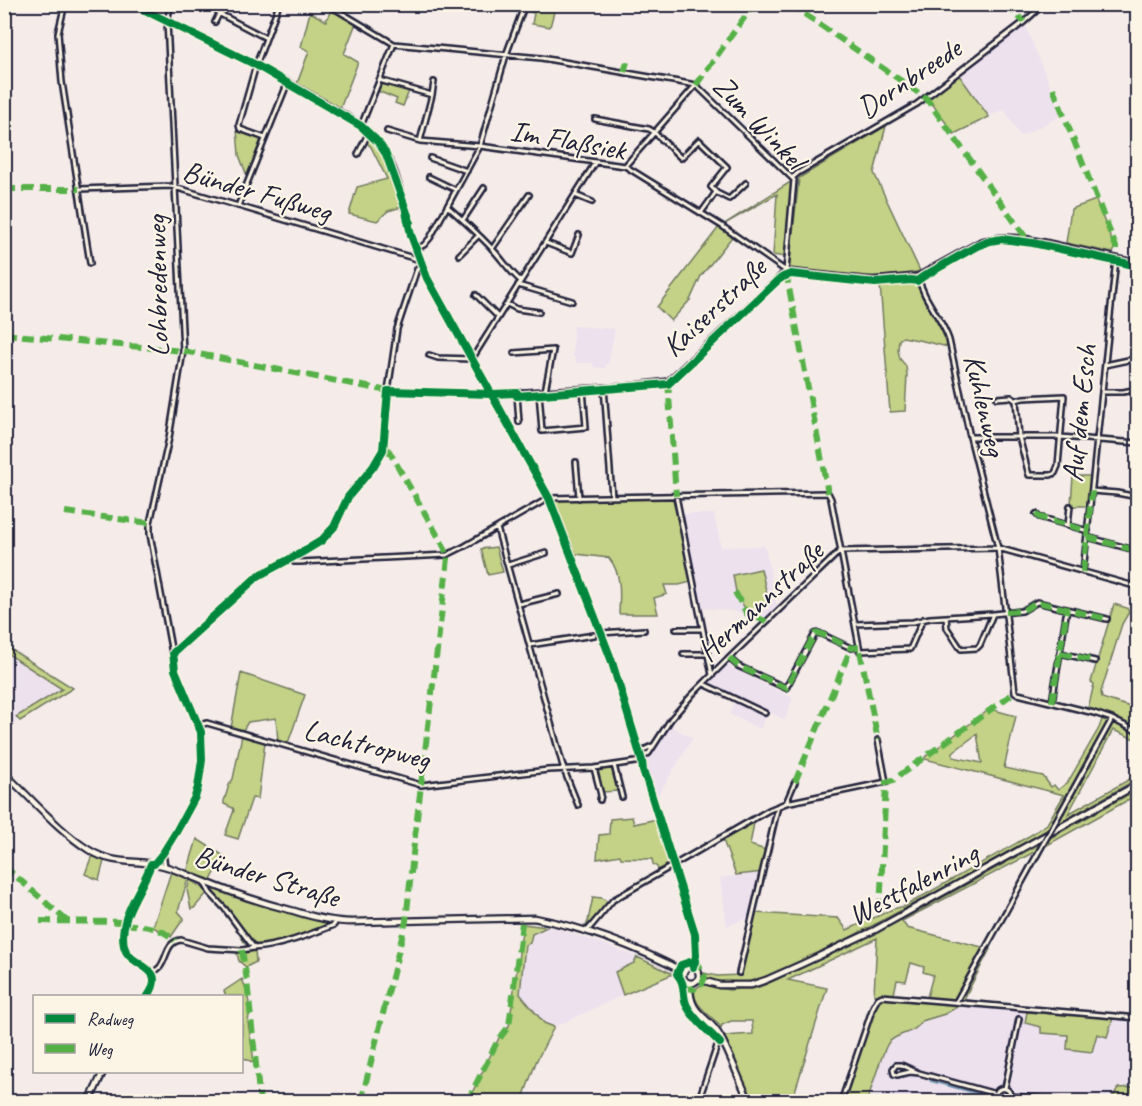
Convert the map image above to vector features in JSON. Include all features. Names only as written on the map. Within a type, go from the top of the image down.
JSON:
[{"type":"street","points":[[65,4],[58,33],[62,82],[90,263]]},
{"type":"street","points":[[132,4],[288,82],[361,126],[378,142],[390,161],[411,235],[427,278],[549,498],[601,633],[641,760],[646,767],[647,781],[695,934],[696,956],[693,967]]},
{"type":"street","name":"Lohbredenweg","points":[[152,864],[163,853],[182,821],[198,787],[202,760],[199,725],[175,670],[150,534],[150,523],[183,351],[167,21],[171,4]]},
{"type":"street","points":[[215,22],[225,4]]},
{"type":"street","points":[[265,138],[240,129],[239,125],[256,65],[279,4]]},
{"type":"street","points":[[327,4],[394,45],[361,126]]},
{"type":"street","points":[[416,248],[429,240],[480,146],[506,55],[525,4]]},
{"type":"street","name":"Dornbreede","points":[[792,177],[926,98],[1044,4]]},
{"type":"street","points":[[220,14],[266,38]]},
{"type":"street","name":"Zum Winkel","points":[[394,45],[541,58],[696,85],[792,177],[794,183],[786,271]]},
{"type":"street","points":[[380,80],[432,95]]},
{"type":"street","points":[[238,206],[288,82]]},
{"type":"street","points":[[420,141],[434,82]]},
{"type":"street","points":[[625,166],[696,85]]},
{"type":"street","points":[[595,119],[649,129],[681,158],[699,140],[727,167],[711,187],[729,199],[746,183]]},
{"type":"street","name":"Im Flaßsiek","points":[[387,131],[420,141],[480,146],[625,166],[701,213],[786,271]]},
{"type":"street","points":[[358,154],[369,132]]},
{"type":"street","points":[[430,158],[467,171]]},
{"type":"street","points":[[472,359],[595,163]]},
{"type":"street","points":[[429,177],[456,190]]},
{"type":"street","name":"Bünder Fußweg","points":[[79,189],[171,186],[421,262]]},
{"type":"street","points":[[463,220],[484,188]]},
{"type":"street","points":[[701,213],[716,192]]},
{"type":"street","points":[[492,249],[529,195]]},
{"type":"street","points":[[576,195],[592,202]]},
{"type":"street","points":[[447,206],[492,249],[520,283],[572,301]]},
{"type":"street","points":[[546,243],[572,253],[579,235]]},
{"type":"street","points":[[459,255],[478,236]]},
{"type":"street","name":"Kaiserstraße","points":[[388,391],[492,394],[627,386],[668,381],[786,271],[872,280],[918,276],[975,244],[995,237],[1023,238],[1137,263]]},
{"type":"street","name":"Auf dem Esch","points":[[1083,572],[1116,258]]},
{"type":"street","points":[[173,654],[258,576],[321,541],[334,526],[352,490],[380,457],[384,445],[388,391],[397,329],[421,262]]},
{"type":"street","name":"Kuhlenweg","points":[[918,276],[949,340],[970,437],[998,548],[1015,692],[1052,702]]},
{"type":"street","points":[[476,295],[498,317]]},
{"type":"street","points":[[506,304],[517,309],[539,312]]},
{"type":"street","points":[[514,354],[553,350],[545,392]]},
{"type":"street","points":[[429,355],[438,358],[472,359]]},
{"type":"street","points":[[1105,365],[1137,358]]},
{"type":"street","points":[[604,387],[612,497]]},
{"type":"street","points":[[539,392],[542,430],[553,430],[586,427],[583,389]]},
{"type":"street","points":[[1102,392],[1137,389]]},
{"type":"street","points":[[517,393],[519,422]]},
{"type":"street","points":[[997,398],[1011,397],[1016,400],[1064,396],[1058,466],[1055,473],[1029,475],[1019,437],[1016,400]]},
{"type":"street","points":[[970,437],[1060,437],[1137,443]]},
{"type":"street","points":[[576,462],[579,498]]},
{"type":"street","points":[[1092,491],[1137,497]]},
{"type":"street","points":[[291,559],[294,562],[300,562],[441,556],[465,546],[549,498],[828,493],[860,649]]},
{"type":"street","points":[[676,496],[712,675]]},
{"type":"street","points":[[1068,525],[1070,506]]},
{"type":"street","points":[[1036,514],[1039,517],[1088,531]]},
{"type":"street","points":[[497,528],[564,770],[578,806]]},
{"type":"street","points":[[1087,537],[1137,551]]},
{"type":"street","name":"Hermannstraße","points":[[641,760],[649,753],[671,720],[703,684],[840,551],[998,548],[1137,587]]},
{"type":"street","points":[[508,565],[546,553]]},
{"type":"street","points":[[519,604],[559,594]]},
{"type":"street","points":[[855,624],[913,622],[923,619],[1022,611],[1037,602],[1107,619]]},
{"type":"street","points":[[1067,609],[1052,702],[1112,719],[1137,732]]},
{"type":"street","points":[[946,617],[947,628],[961,649],[977,648],[993,614]]},
{"type":"street","points":[[729,658],[738,666],[786,688],[816,633],[851,648],[910,649],[923,619]]},
{"type":"street","points":[[676,628],[702,629]]},
{"type":"street","points":[[601,633],[644,630]]},
{"type":"street","points":[[530,645],[594,635]]},
{"type":"street","points":[[1060,653],[1095,661]]},
{"type":"street","points":[[683,654],[708,654]]},
{"type":"street","points":[[703,684],[765,713]]},
{"type":"street","points":[[956,1002],[1112,719]]},
{"type":"street","name":"Lachtropweg","points":[[199,725],[207,723],[421,785],[548,770],[594,768],[641,760]]},
{"type":"street","points":[[587,932],[613,900],[769,810],[786,803],[886,782],[878,740]]},
{"type":"street","points":[[639,752],[654,746]]},
{"type":"street","points":[[614,765],[622,797]]},
{"type":"street","points":[[594,768],[601,795],[600,800]]},
{"type":"street","name":"Bünder Straße","points":[[4,773],[65,831],[91,851],[105,858],[165,866],[267,903],[336,921],[534,918],[560,923],[651,955],[684,972]]},
{"type":"street","points":[[786,803],[795,782]]},
{"type":"street","name":"Westfalenring","points":[[698,979],[719,985],[752,985],[766,980],[884,925],[1137,784]]},
{"type":"street","points":[[739,973],[778,806]]},
{"type":"street","points":[[163,853],[165,866]]},
{"type":"street","points":[[149,995],[154,985],[153,974],[125,951],[123,939],[125,922],[152,864]]},
{"type":"street","points":[[204,882],[210,893],[254,948]]},
{"type":"street","points":[[153,974],[161,966],[173,942],[182,940],[208,948],[242,950],[269,947],[334,925],[336,921]]},
{"type":"street","points":[[690,984],[684,979],[684,972],[689,967],[693,967]]},
{"type":"street","points":[[690,984],[698,979],[699,972],[693,967]]},
{"type":"street","points":[[690,984],[690,998],[695,1009],[716,1030],[723,1041],[750,1101]]},
{"type":"street","points":[[841,1101],[873,1007],[878,998],[882,996],[1137,1017]]},
{"type":"street","points":[[1005,1088],[1019,1019]]},
{"type":"street","points":[[698,1101],[717,1046],[723,1041]]},
{"type":"street","points":[[919,1073],[910,1072],[897,1075],[894,1074],[893,1069],[896,1065],[901,1065],[919,1073],[996,1094]]},
{"type":"street","points":[[89,1101],[102,1073]]},
{"type":"street","points":[[998,1101],[996,1094],[998,1090],[1005,1088]]},
{"type":"street","points":[[1005,1088],[1011,1096]]},
{"type":"street","points":[[1008,1101],[1011,1096]]},
{"type":"street","points":[[1011,1096],[1071,1101]]},
{"type":"shaded area","points":[[1022,27],[1026,27],[1062,115],[1022,136],[1019,135],[1004,109],[954,134],[928,98]]},
{"type":"shaded area","points":[[573,326],[615,329],[609,362],[605,368],[594,367],[592,363],[576,363],[573,357]]},
{"type":"shaded area","points":[[683,514],[714,514],[721,547],[765,546],[777,607],[763,620],[732,611],[701,608]]},
{"type":"shaded area","points":[[5,652],[63,689],[16,717],[18,721],[5,729]]},
{"type":"shaded area","points":[[727,663],[733,669],[793,698],[785,720],[769,712],[760,729],[729,714],[735,700],[703,687]]},
{"type":"shaded area","points":[[669,725],[693,738],[657,797],[650,799],[636,755],[638,751],[654,745]]},
{"type":"shaded area","points":[[761,871],[750,917],[727,926],[720,878]]},
{"type":"shaded area","points":[[547,927],[556,928],[637,957],[634,963],[615,972],[623,995],[554,1027],[544,1023],[520,994],[525,945],[531,934]]},
{"type":"shaded area","points":[[961,1005],[1137,1019],[1137,1087],[1118,1088],[1110,1101],[1045,1102],[1018,1099],[1014,1102],[867,1102],[889,1042],[919,1027],[921,1021],[945,1014]]},
{"type":"green space","points":[[527,5],[546,5],[555,8],[550,27],[532,24],[534,13],[525,11]]},
{"type":"green space","points":[[332,8],[356,23],[344,54],[358,62],[340,109],[297,84],[309,51],[301,47],[310,12],[326,21]]},
{"type":"green space","points":[[959,75],[989,117],[954,134],[928,98]]},
{"type":"green space","points":[[381,84],[409,91],[403,106],[395,103],[397,99],[378,91]]},
{"type":"green space","points":[[886,126],[874,173],[920,271],[871,276],[789,268],[799,178]]},
{"type":"green space","points":[[237,130],[261,139],[247,176],[239,155]]},
{"type":"green space","points":[[369,135],[386,160],[402,207],[388,211],[377,221],[349,214],[357,187],[387,179],[371,147],[366,142]]},
{"type":"green space","points":[[792,181],[785,257],[773,255],[777,194],[723,225]]},
{"type":"green space","points":[[1096,200],[1115,249],[1113,253],[1066,243],[1071,209]]},
{"type":"green space","points":[[719,227],[732,237],[701,276],[690,300],[671,321],[657,307]]},
{"type":"green space","points":[[911,281],[917,283],[945,334],[948,347],[903,337],[899,340],[900,359],[906,366],[907,375],[905,411],[890,412],[880,284]]},
{"type":"green space","points":[[1073,476],[1090,477],[1087,506],[1071,506]]},
{"type":"green space","points":[[673,499],[691,582],[664,585],[667,594],[654,598],[658,614],[619,614],[619,584],[613,564],[609,558],[576,554],[553,500]]},
{"type":"green space","points":[[496,547],[503,572],[488,575],[481,549]]},
{"type":"green space","points":[[761,569],[769,603],[753,616],[748,614],[736,592],[733,575]]},
{"type":"green space","points":[[1114,604],[1127,608],[1129,612],[1122,624],[1101,692],[1102,698],[1137,709],[1136,729],[1106,714],[1088,709],[1094,684],[1091,682]]},
{"type":"green space","points":[[5,646],[73,688],[20,721],[16,717],[62,689],[5,652]]},
{"type":"green space","points":[[241,673],[305,695],[288,743],[278,741],[276,718],[248,722],[243,730],[231,728]]},
{"type":"green space","points":[[990,709],[1016,716],[1004,768],[1043,776],[1051,787],[1054,785],[1058,790],[1068,782],[1103,717],[1137,733],[1137,740],[1113,730],[1068,814],[1137,775],[1137,779],[949,885],[783,970],[743,983],[723,983],[706,978],[704,973],[717,976],[741,975],[755,913],[838,918],[847,930],[893,909],[905,906],[1029,836],[1047,824],[1064,795],[925,759]],"holes":[[[977,734],[982,763],[953,757],[953,752]]]},
{"type":"green space","points":[[242,735],[265,742],[258,799],[252,798],[238,839],[225,835],[234,810],[224,804],[224,801],[233,779]]},
{"type":"green space","points":[[611,767],[618,791],[602,792],[597,770]]},
{"type":"green space","points":[[1137,790],[1137,795],[902,921],[907,928],[990,949],[962,1004],[945,1014],[922,1021],[911,1031],[889,1042],[867,1101],[843,1101],[876,1002],[874,994],[877,938],[788,980],[827,988],[792,1101],[755,1101],[743,1081],[724,1036],[753,1034],[752,1021],[731,1021],[722,1025],[721,1028],[695,999],[694,994],[699,986],[707,985],[730,990],[752,989],[770,983],[920,910]],"holes":[[[911,963],[924,967],[923,972],[933,975],[926,1001],[893,998],[897,980],[906,981]]]},
{"type":"green space","points":[[632,817],[634,824],[657,819],[670,863],[659,872],[652,859],[621,858],[620,855],[597,859],[599,835],[609,834],[610,819]]},
{"type":"green space","points":[[754,823],[750,845],[769,851],[764,872],[736,875],[723,840]]},
{"type":"green space","points":[[197,839],[224,856],[210,882],[187,872]]},
{"type":"green space","points":[[92,855],[104,861],[99,880],[85,874]]},
{"type":"green space","points":[[171,872],[188,879],[178,911],[184,918],[171,937],[153,927]]},
{"type":"green space","points":[[190,880],[207,893],[191,909],[187,890]]},
{"type":"green space","points":[[213,887],[333,925],[284,946],[255,950],[256,962],[246,967],[239,961],[236,950],[249,950],[225,913],[207,893]]},
{"type":"green space","points":[[593,897],[602,898],[609,903],[585,928],[588,921]]},
{"type":"green space","points":[[523,924],[547,927],[532,934],[530,943],[525,945],[520,994],[544,1023],[554,1027],[536,1062],[522,1101],[468,1101],[499,1038],[509,1026]]},
{"type":"green space","points":[[637,957],[673,974],[623,995],[615,972],[634,963]]},
{"type":"green space","points":[[242,979],[248,1000],[248,1022],[254,1061],[252,1062],[243,1058],[243,995],[226,995],[224,991]]},
{"type":"green space","points":[[1027,1012],[1113,1018],[1107,1037],[1097,1034],[1092,1052],[1067,1049],[1068,1035],[1041,1033],[1041,1027],[1025,1023]]},
{"type":"green space","points":[[1137,1087],[1137,1101],[1110,1101],[1118,1088]]},
{"type":"waterway","points":[[930,1081],[982,1095]]},
{"type":"marked path","points":[[696,85],[754,4]]},
{"type":"marked path","points":[[790,4],[926,98],[1024,235],[1023,238]]},
{"type":"marked path","points":[[1006,4],[1024,22]]},
{"type":"marked path","points":[[624,72],[627,62]]},
{"type":"marked path","points":[[1053,88],[1116,247],[1116,259]]},
{"type":"marked path","points":[[4,189],[79,189]]},
{"type":"marked path","points":[[786,272],[828,493]]},
{"type":"marked path","points":[[4,334],[183,351],[388,391]]},
{"type":"marked path","points":[[668,381],[676,496]]},
{"type":"marked path","points":[[361,1102],[406,921],[448,558],[442,543],[384,445]]},
{"type":"marked path","points":[[1083,572],[1092,491]]},
{"type":"marked path","points":[[65,512],[150,523]]},
{"type":"marked path","points":[[1036,514],[1039,517],[1088,531]]},
{"type":"marked path","points":[[1087,537],[1138,551]]},
{"type":"marked path","points":[[735,592],[747,614],[766,622]]},
{"type":"marked path","points":[[1006,612],[1022,611],[1037,602],[1107,619]]},
{"type":"marked path","points":[[1052,702],[1067,609]]},
{"type":"marked path","points":[[729,658],[738,666],[786,688],[815,634],[819,633],[851,648],[859,647]]},
{"type":"marked path","points":[[795,782],[851,648]]},
{"type":"marked path","points":[[860,651],[878,740]]},
{"type":"marked path","points":[[1060,653],[1095,661]]},
{"type":"marked path","points":[[880,911],[886,782],[893,780],[1015,692]]},
{"type":"marked path","points":[[4,866],[67,921]]},
{"type":"marked path","points":[[40,921],[125,922]]},
{"type":"marked path","points":[[467,1102],[497,1042],[509,1026],[522,923]]},
{"type":"marked path","points":[[124,924],[158,930],[175,941]]},
{"type":"marked path","points":[[242,950],[260,1102]]},
{"type":"marked path","points":[[684,988],[694,989],[702,984],[705,977],[698,963],[694,962]]},
{"type":"cycle path","points":[[132,4],[256,65],[361,126],[378,142],[386,154],[410,221]]},
{"type":"cycle path","points":[[406,212],[411,235],[427,278],[549,498],[611,659],[643,771],[695,934],[696,956],[693,967]]},
{"type":"cycle path","points":[[148,995],[154,978],[151,972],[127,953],[124,946],[124,924],[151,864],[154,864],[163,853],[195,797],[202,760],[201,732],[175,670],[173,653],[258,576],[321,541],[334,527],[348,497],[373,467],[383,450],[388,391],[517,393],[517,396],[668,384],[777,281],[791,274],[875,283],[917,281],[977,246],[1002,239],[1033,243],[1138,266]]},
{"type":"cycle path","points":[[695,962],[681,965],[677,974],[682,982],[685,1002],[693,1016],[720,1043]]}]
